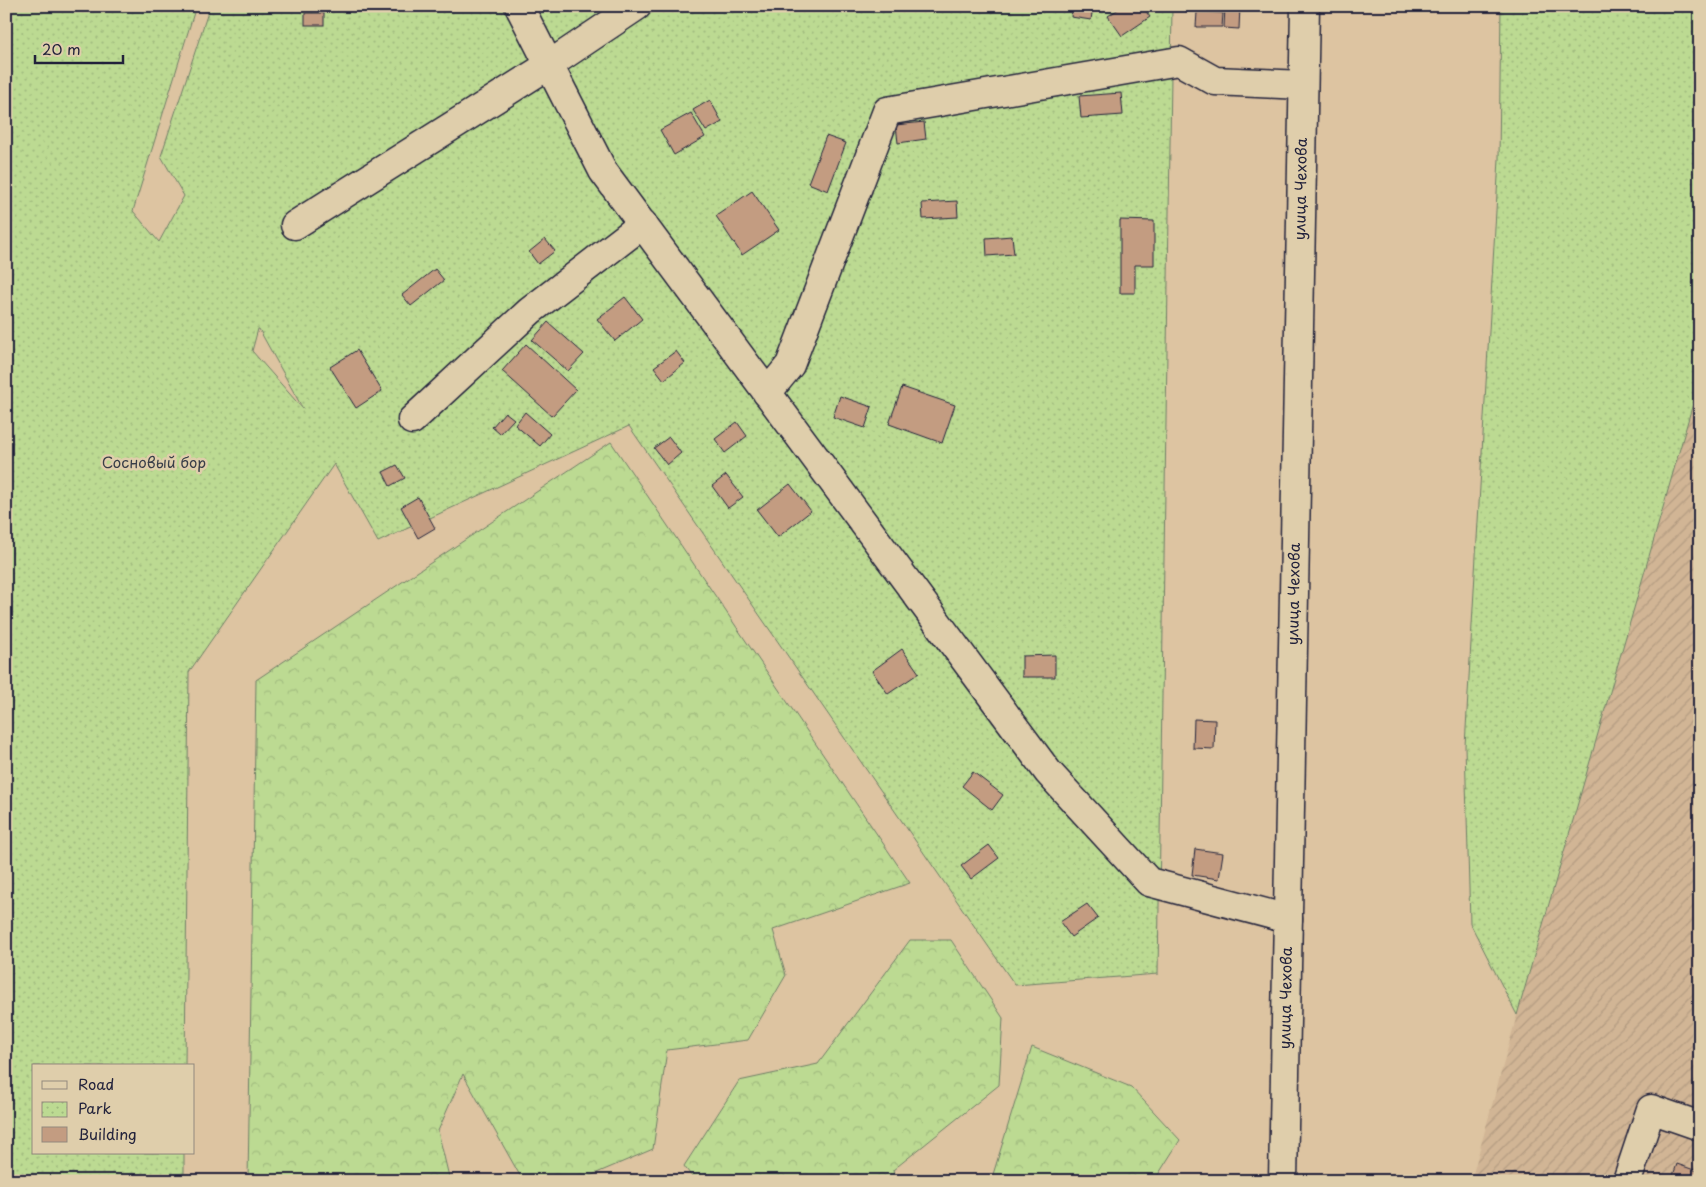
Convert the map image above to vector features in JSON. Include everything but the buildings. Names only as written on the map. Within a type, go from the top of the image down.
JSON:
[{"type":"street","points":[[519,6],[603,171],[1048,772],[1149,882],[1288,919]]},
{"type":"street","points":[[295,225],[549,65],[638,6]]},
{"type":"street","name":"улица Чехова","points":[[1283,1181],[1305,6]]},
{"type":"street","points":[[767,393],[790,365],[887,111],[1179,61],[1215,81],[1303,85]]},
{"type":"street","points":[[412,420],[530,311],[642,224]]},
{"type":"street","points":[[1626,1181],[1651,1109],[1700,1126]]},
{"type":"shaded area","points":[[1700,379],[1700,1181],[1471,1181],[1517,1015]]},
{"type":"green space","name":"Сосновый бор","points":[[6,6],[196,6],[133,211],[159,242],[184,196],[161,156],[210,6],[1172,6],[1158,974],[1015,985],[629,426],[378,542],[334,464],[189,672],[185,1064],[32,1064],[32,1154],[184,1154],[184,1181],[6,1181]],"holes":[[[258,329],[259,329],[303,409],[252,351]]]},
{"type":"green space","points":[[1501,6],[1700,6],[1700,379],[1517,1015],[1470,923],[1465,746],[1499,159]]},
{"type":"green space","points":[[611,442],[910,883],[773,930],[786,975],[748,1040],[667,1050],[653,1149],[578,1181],[523,1181],[463,1074],[438,1131],[450,1181],[248,1181],[256,680]]},
{"type":"green space","points":[[910,940],[951,940],[1003,1018],[999,1085],[893,1170],[895,1181],[695,1181],[684,1166],[739,1081],[818,1064]]},
{"type":"green space","points":[[1032,1047],[1131,1087],[1180,1140],[1156,1178],[1157,1181],[991,1181]]}]
